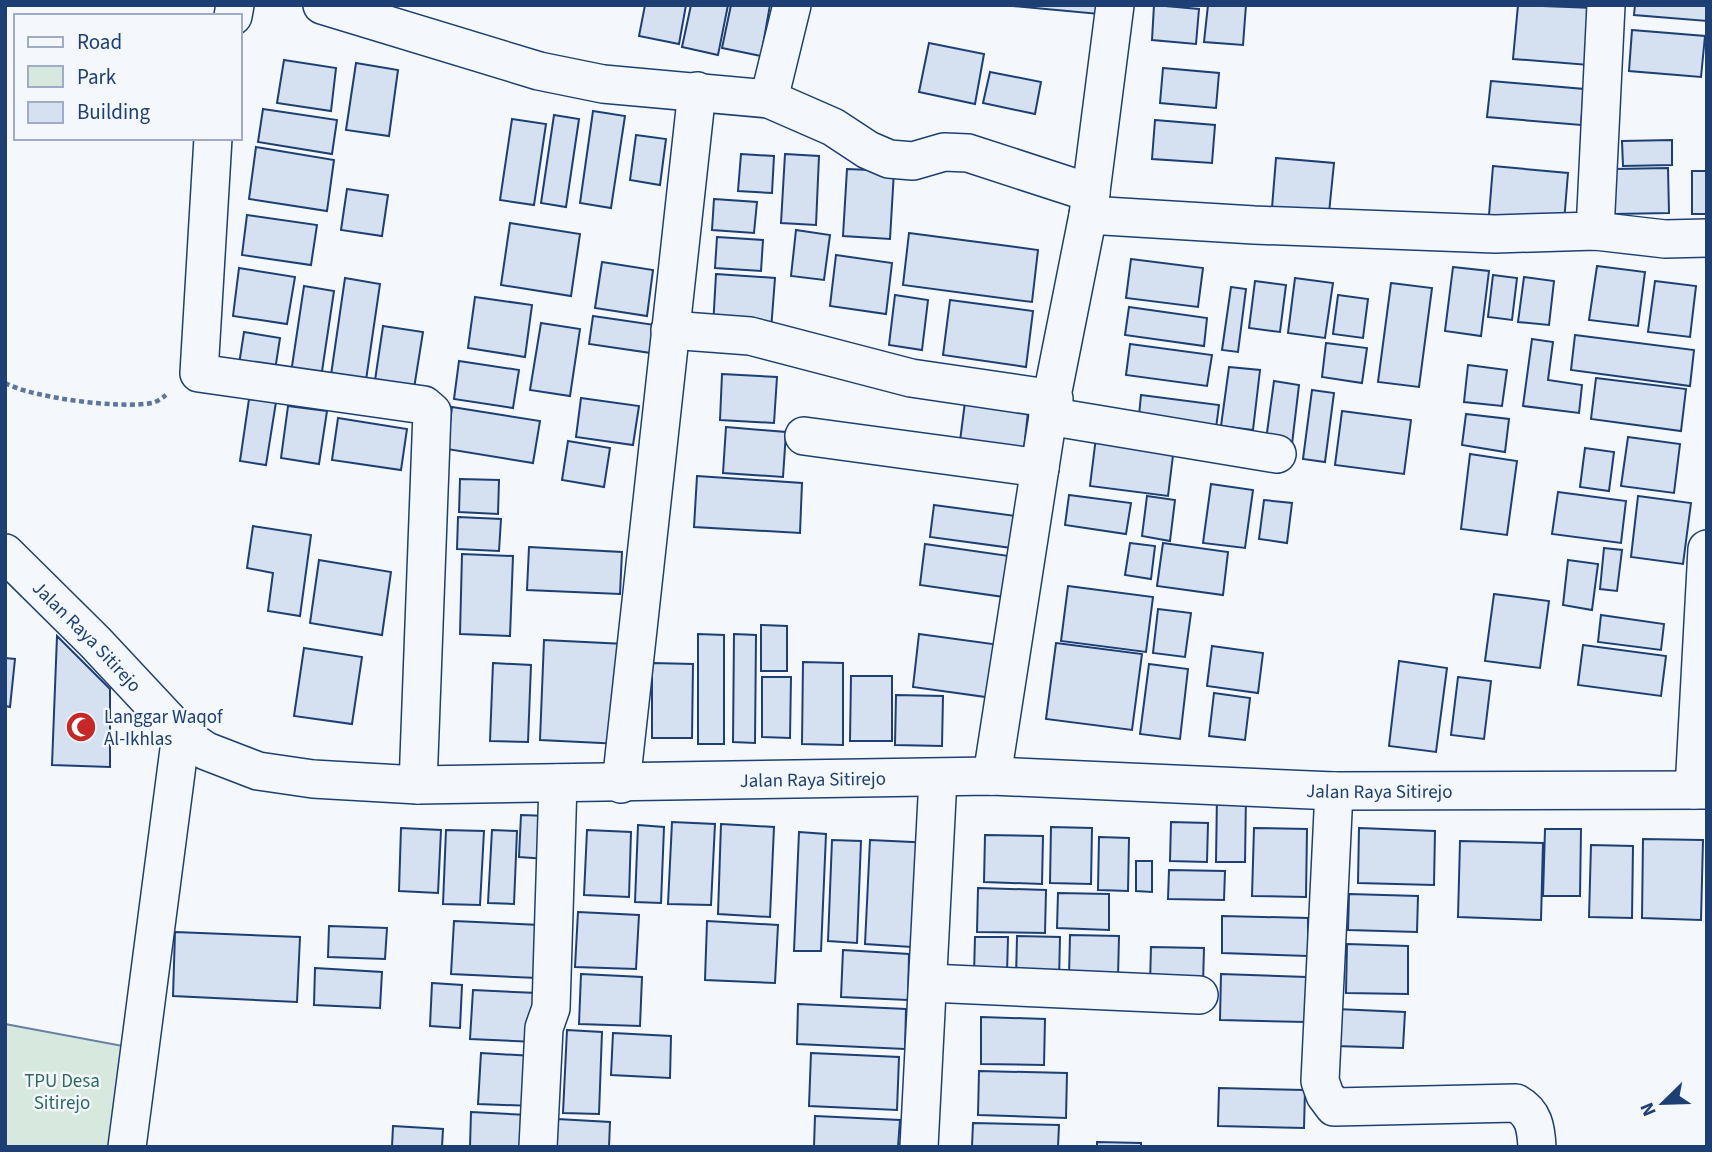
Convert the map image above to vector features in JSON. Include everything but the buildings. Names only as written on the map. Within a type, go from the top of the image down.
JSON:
[{"type":"street","points":[[321,5],[431,21],[539,71],[603,84],[769,99],[833,127],[868,150],[889,159],[913,161],[944,152],[968,153],[1089,204],[1495,234],[1594,231],[1665,239],[1707,239]]},
{"type":"street","points":[[769,99],[792,5]]},
{"type":"street","points":[[992,776],[1040,468],[1089,204],[1115,5]]},
{"type":"street","points":[[1594,231],[1606,5]]},
{"type":"street","points":[[621,784],[697,91]]},
{"type":"street","points":[[213,140],[199,373],[424,405],[432,412],[418,785]]},
{"type":"street","points":[[670,330],[750,336],[911,378],[1277,454]]},
{"type":"street","points":[[804,436],[1040,468]]},
{"type":"street","points":[[1700,790],[1707,549]]},
{"type":"street","name":"Jalan Raya Sitirejo","points":[[5,553],[95,642],[181,734],[206,751],[258,771],[313,779],[418,785],[621,784],[992,776],[1334,791],[1534,788],[1700,790]]},
{"type":"street","points":[[127,1147],[181,734]]},
{"type":"street","points":[[919,1147],[938,778]]},
{"type":"street","points":[[538,1147],[544,1028],[551,1008],[558,783]]},
{"type":"street","points":[[1334,791],[1321,1081],[1325,1095],[1334,1107],[1516,1103],[1526,1108],[1533,1118],[1536,1147]]},
{"type":"street","points":[[929,983],[1199,995]]},
{"type":"path","points":[[5,383],[18,390],[90,402],[153,403],[199,373]]},
{"type":"green space","name":"TPU Desa Sitirejo","points":[[5,1024],[123,1046],[110,1147],[5,1147]]},
{"type":"place","name":"Langgar Waqof Al-Ikhlas","points":[[81,727]]}]
